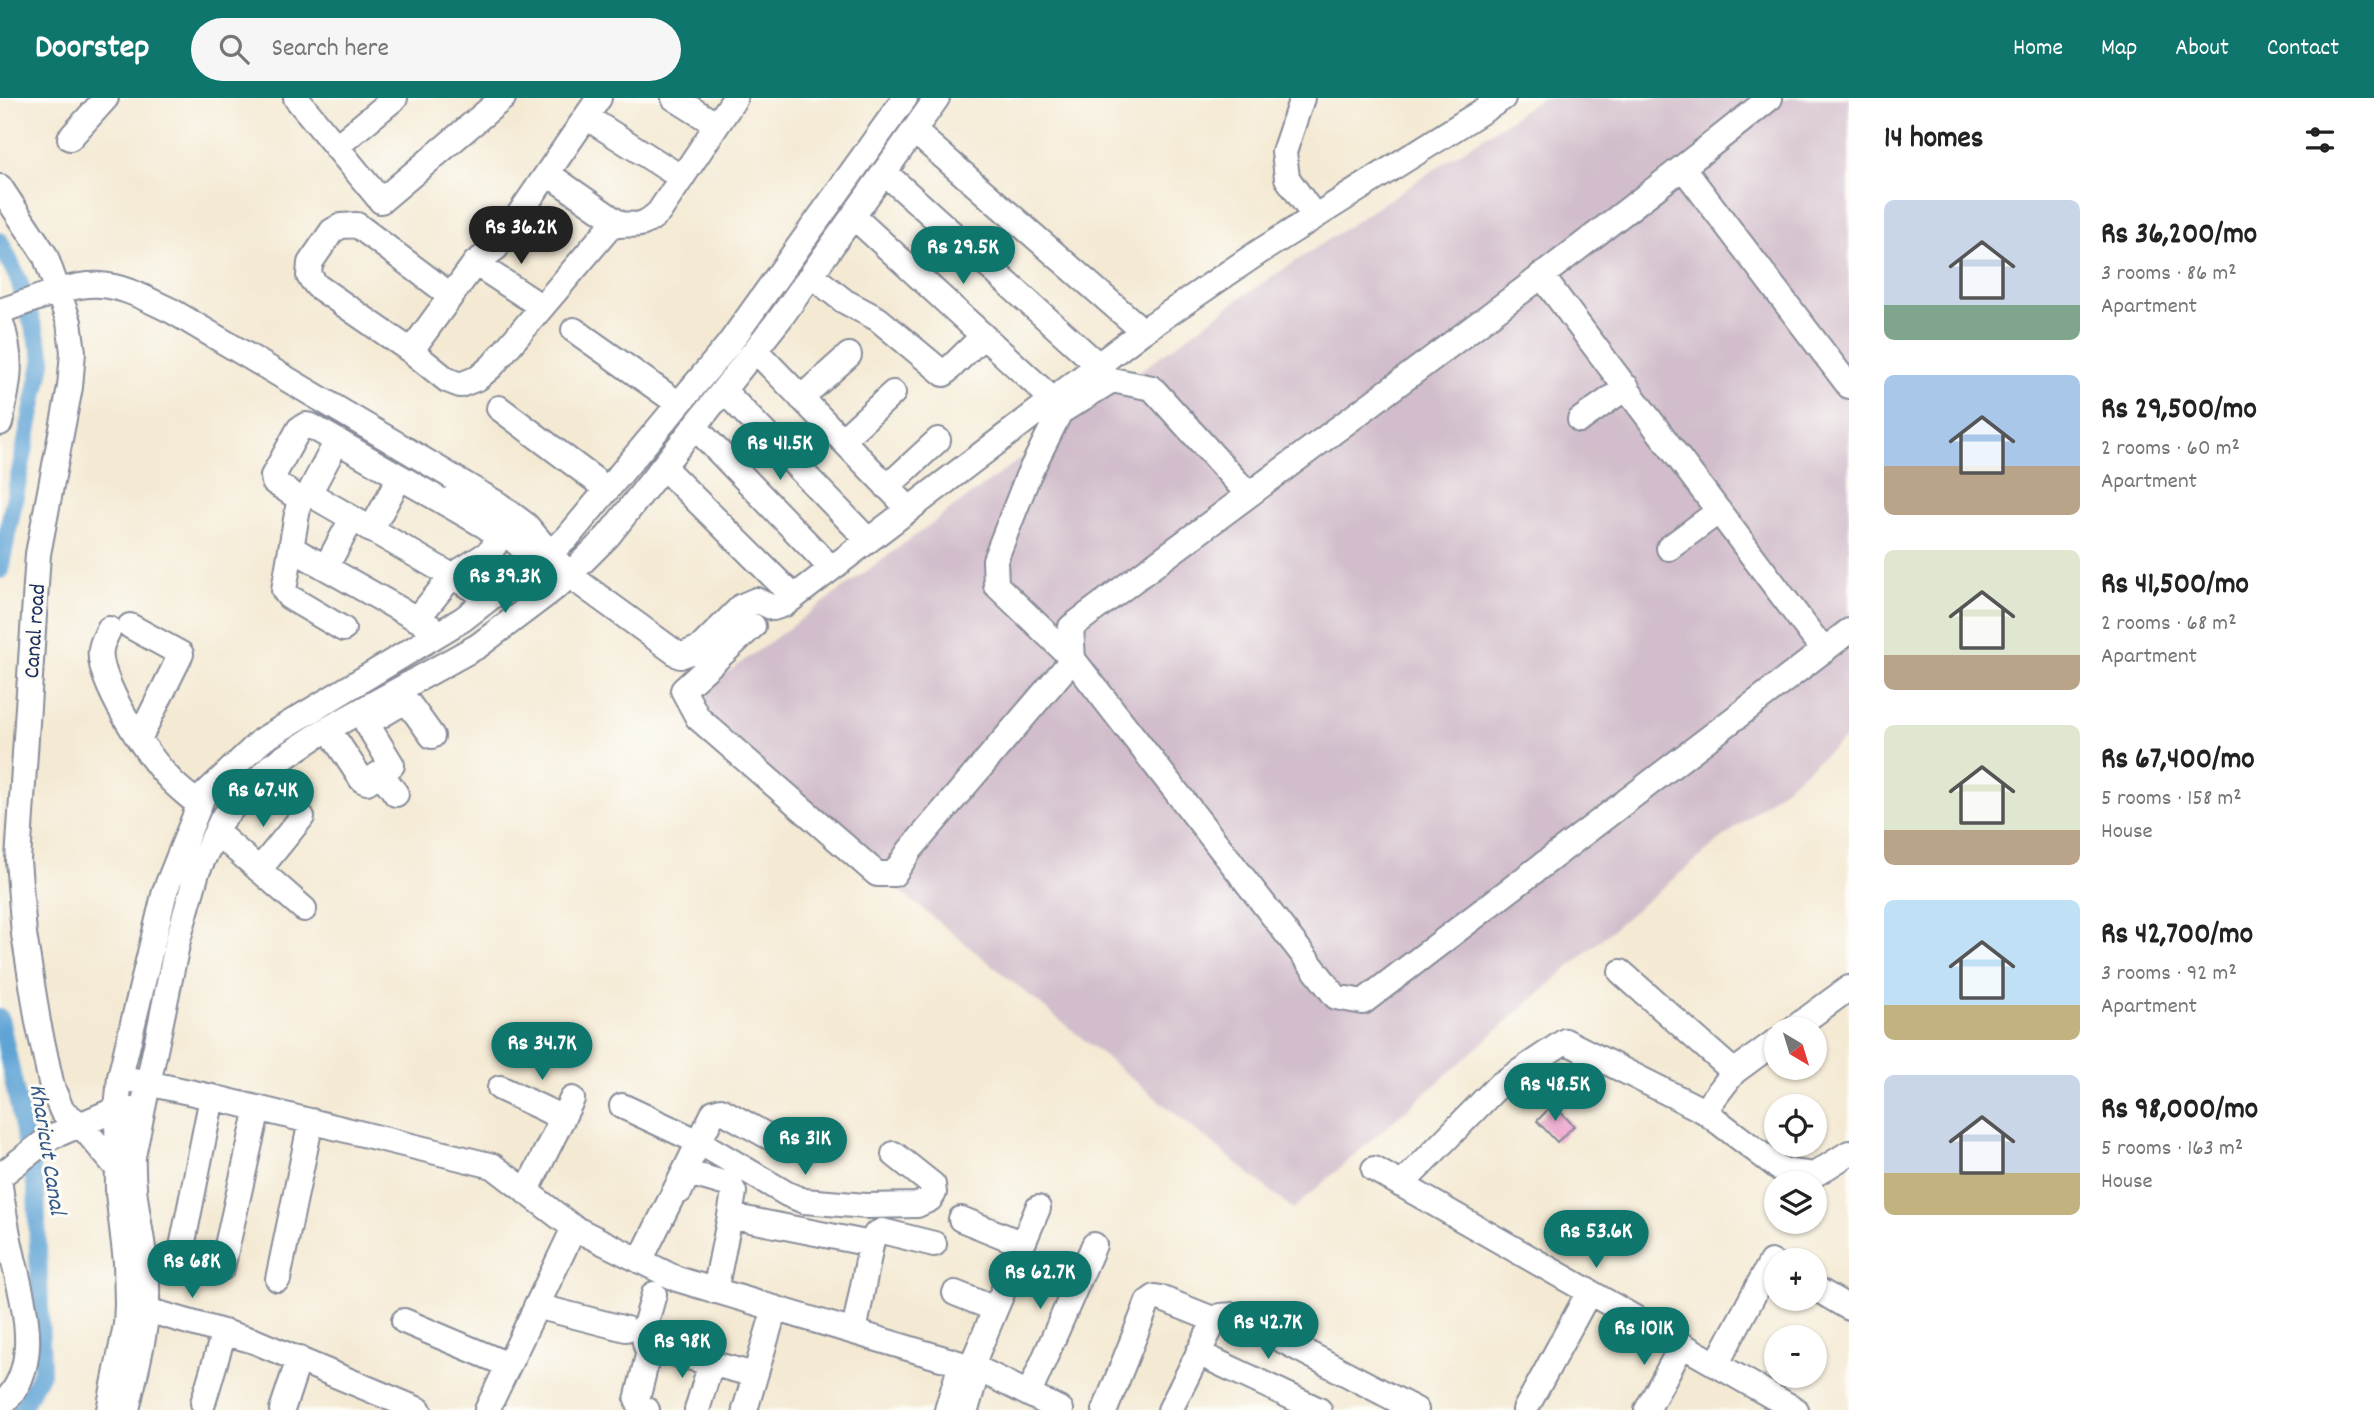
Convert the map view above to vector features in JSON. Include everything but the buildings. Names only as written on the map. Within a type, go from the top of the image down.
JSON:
[{"type":"street","points":[[70,138],[106,98]]},
{"type":"street","points":[[296,98],[382,201]]},
{"type":"street","points":[[337,146],[395,98]]},
{"type":"street","points":[[503,98],[357,225],[341,226],[332,232],[310,263],[309,276],[317,286],[411,351],[447,380],[460,385],[478,378],[492,366],[610,227],[620,224]]},
{"type":"street","points":[[674,98],[717,125]]},
{"type":"street","points":[[548,173],[620,224],[638,227],[659,212],[735,98]]},
{"type":"street","points":[[109,1410],[126,1325],[127,1304],[118,1169],[117,1109],[120,1077],[165,891],[203,796],[262,740],[463,619],[566,539],[729,344],[905,98]]},
{"type":"street","points":[[309,758],[478,646],[564,580],[608,536],[755,350],[937,98]]},
{"type":"street","points":[[1302,98],[1284,152],[1287,178],[1315,217]]},
{"type":"street","points":[[0,423],[10,377],[9,351],[1,320],[60,299],[96,298],[125,304],[155,318],[432,481],[543,556],[564,580],[680,656],[700,648],[742,606],[756,600],[773,608],[785,604],[1143,331],[1315,217],[1503,98]]},
{"type":"street","points":[[752,626],[683,690],[698,718],[877,874],[894,874],[910,850],[1073,659],[1071,627],[1683,168],[1770,98]]},
{"type":"street","points":[[411,351],[475,263],[496,248],[593,108],[682,178]]},
{"type":"street","points":[[914,131],[1143,331]]},
{"type":"street","points":[[1683,168],[1849,386]]},
{"type":"street","points":[[884,172],[1097,365]]},
{"type":"street","name":"Canal road","points":[[0,187],[45,255],[69,322],[72,364],[38,554],[18,860],[24,934],[51,1087],[62,1111],[80,1124],[118,1169]]},
{"type":"street","points":[[853,216],[1052,399]]},
{"type":"street","points":[[357,225],[450,295]]},
{"type":"street","points":[[475,263],[542,307]]},
{"type":"street","points":[[811,275],[844,301],[878,319],[944,374],[983,335]]},
{"type":"street","points":[[1541,275],[1824,651]]},
{"type":"street","points":[[574,330],[679,404]]},
{"type":"street","points":[[755,350],[909,509]]},
{"type":"street","points":[[802,398],[849,355]]},
{"type":"street","points":[[1248,494],[1152,388],[1112,380],[1060,412],[1028,477],[995,560],[996,585],[1073,659],[1336,997],[1363,1002],[1849,631]]},
{"type":"street","points":[[1580,420],[1627,387]]},
{"type":"street","points":[[724,390],[868,540]]},
{"type":"street","points":[[842,440],[893,393]]},
{"type":"street","points":[[499,408],[607,489]]},
{"type":"street","points":[[343,629],[285,593],[299,502],[298,497],[274,482],[273,476],[299,429],[306,425],[487,527],[494,534],[495,545],[490,552],[452,576],[417,619]]},
{"type":"street","points":[[695,426],[831,568]]},
{"type":"street","points":[[887,487],[938,440]]},
{"type":"street","points":[[337,441],[312,488],[312,495],[452,576],[488,600]]},
{"type":"street","points":[[663,467],[794,597]]},
{"type":"street","points":[[326,567],[400,477]]},
{"type":"street","points":[[1669,548],[1720,511]]},
{"type":"street","points":[[291,548],[441,632]]},
{"type":"street","points":[[139,739],[181,653],[119,628],[100,650],[101,661],[114,696],[139,739],[168,778],[199,805]]},
{"type":"street","points":[[127,1410],[147,1310],[143,1239],[132,1175],[133,1156],[178,940],[197,872],[222,819],[271,766],[406,703],[411,705],[432,736]]},
{"type":"street","points":[[351,729],[391,762],[381,773],[364,782],[351,729]]},
{"type":"street","points":[[381,773],[396,794]]},
{"type":"street","points":[[259,870],[302,817]]},
{"type":"street","points":[[216,832],[304,909]]},
{"type":"street","points":[[1621,972],[1734,1072]]},
{"type":"street","points":[[1809,1017],[1849,988]]},
{"type":"street","points":[[1401,1185],[1498,1086],[1565,1041],[1704,1111],[1783,1171],[1814,1175],[1849,1153]]},
{"type":"street","points":[[1704,1111],[1734,1072],[1764,1050]]},
{"type":"street","points":[[120,1077],[258,1108],[493,1167],[573,1228],[677,1279],[970,1367],[1061,1410]]},
{"type":"street","points":[[500,1088],[568,1109],[526,1192]]},
{"type":"street","points":[[183,1242],[212,1097]]},
{"type":"street","points":[[622,1107],[699,1142],[804,1201],[898,1206],[917,1205],[930,1199],[934,1193],[933,1185],[894,1154]]},
{"type":"street","points":[[222,1268],[258,1108]]},
{"type":"street","points":[[0,1406],[9,1399],[24,1370],[28,1327],[8,1238],[2,1178],[49,1139],[80,1124],[117,1109],[142,1111]]},
{"type":"street","points":[[640,1261],[714,1112],[721,1110],[789,1148]]},
{"type":"street","points":[[278,1279],[311,1121]]},
{"type":"street","points":[[1374,1169],[1796,1410]]},
{"type":"street","points":[[675,1203],[686,1178],[692,1174],[730,1185],[734,1192],[715,1290]]},
{"type":"street","points":[[947,1410],[970,1367],[1038,1208]]},
{"type":"street","points":[[730,1216],[871,1244]]},
{"type":"street","points":[[961,1219],[1023,1244]]},
{"type":"street","points":[[487,1410],[573,1228]]},
{"type":"street","points":[[854,1332],[871,1244],[876,1234],[882,1231],[934,1244]]},
{"type":"street","points":[[1029,1394],[1094,1245]]},
{"type":"street","points":[[1716,1364],[1764,1273]]},
{"type":"street","points":[[1525,1410],[1589,1292]]},
{"type":"street","points":[[954,1293],[995,1309]]},
{"type":"street","points":[[654,1294],[643,1333],[646,1346],[755,1375]]},
{"type":"street","points":[[1827,1295],[1849,1308]]},
{"type":"street","points":[[1105,1410],[1148,1302],[1155,1297],[1160,1298],[1214,1320]]},
{"type":"street","points":[[537,1306],[626,1329]]},
{"type":"street","points":[[745,1410],[775,1308]]},
{"type":"street","points":[[147,1310],[254,1341],[419,1410]]},
{"type":"street","points":[[1178,1407],[1198,1353],[1214,1320],[1220,1316],[1234,1315],[1416,1410]]},
{"type":"street","points":[[404,1321],[508,1365]]},
{"type":"street","points":[[203,1403],[224,1332]]},
{"type":"street","points":[[1647,1410],[1682,1345]]},
{"type":"street","points":[[647,1410],[641,1408],[637,1400],[650,1347]]},
{"type":"street","points":[[1198,1353],[1319,1410]]},
{"type":"street","points":[[282,1410],[299,1359]]},
{"type":"street","points":[[697,1410],[711,1363]]},
{"type":"street","points":[[966,1410],[970,1367]]},
{"type":"shaded area","points":[[1542,98],[1849,98],[1849,735],[1628,916],[1293,1209],[773,788],[693,698],[1240,298]]},
{"type":"waterway","name":"Kharicut Canal","points":[[0,241],[19,281],[43,358],[0,570]]},
{"type":"waterway","name":"Kharicut Canal","points":[[0,1018],[36,1189],[42,1371],[21,1410]]}]
